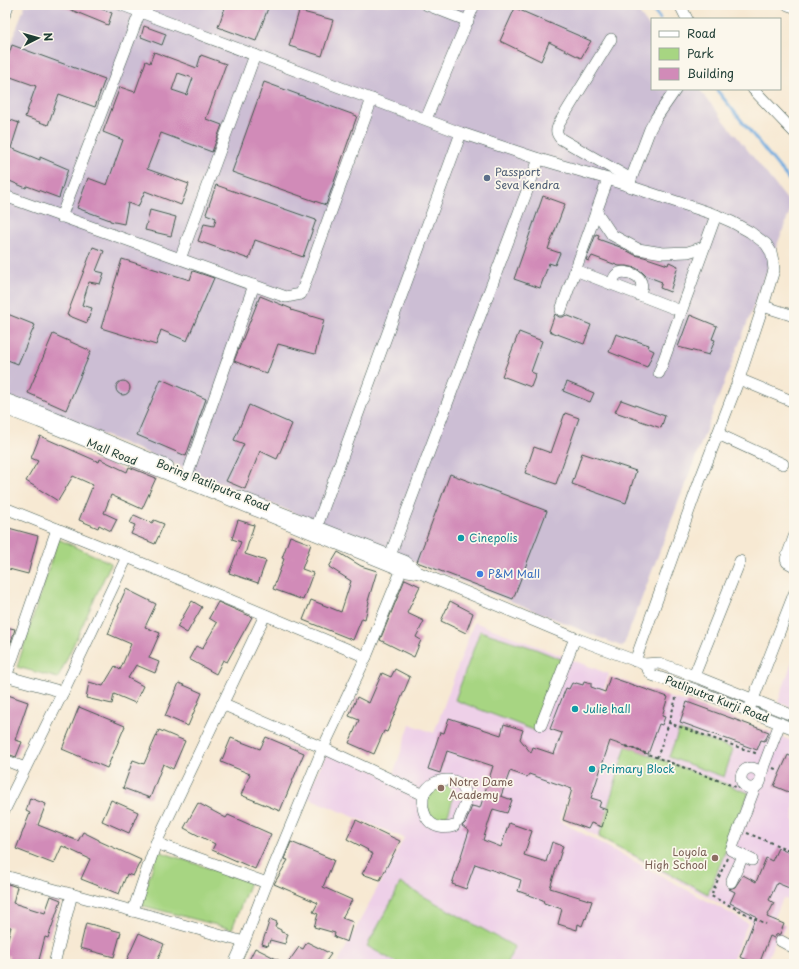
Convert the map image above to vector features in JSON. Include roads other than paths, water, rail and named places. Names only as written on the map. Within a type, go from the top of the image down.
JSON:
[{"type":"street","points":[[5,14],[8,5]]},
{"type":"street","points":[[122,5],[461,133],[539,159],[608,179],[630,183],[732,222],[750,232],[766,244],[771,252],[774,270],[764,306],[739,379],[700,480],[640,662],[659,663],[794,716]]},
{"type":"street","points":[[427,5],[468,21]]},
{"type":"street","points":[[426,119],[474,5]]},
{"type":"street","points":[[680,5],[686,18]]},
{"type":"street","points":[[788,5],[794,7]]},
{"type":"street","points":[[61,217],[140,12]]},
{"type":"street","points":[[611,40],[556,129],[557,134],[561,139],[630,183]]},
{"type":"street","points":[[180,259],[255,55]]},
{"type":"street","points":[[630,183],[650,129],[675,90]]},
{"type":"street","points":[[754,90],[794,132]]},
{"type":"street","points":[[5,196],[286,297],[301,294],[372,99]]},
{"type":"street","points":[[315,531],[461,133]]},
{"type":"street","points":[[388,560],[539,159]]},
{"type":"street","points":[[561,310],[608,179]]},
{"type":"street","points":[[596,211],[612,235],[638,249],[663,254],[688,252],[704,247]]},
{"type":"street","points":[[660,373],[716,215]]},
{"type":"street","points":[[575,270],[682,311]]},
{"type":"street","points":[[612,284],[616,275],[620,273],[630,273],[638,277],[641,281],[642,287],[639,294]]},
{"type":"street","points":[[186,478],[254,285]]},
{"type":"street","points":[[764,306],[794,316]]},
{"type":"street","points":[[739,379],[794,402]]},
{"type":"street","points":[[5,399],[41,417]]},
{"type":"street","name":"Mall Road","points":[[5,409],[41,417],[575,638],[640,662]]},
{"type":"street","points":[[718,434],[783,464]]},
{"type":"street","points":[[5,508],[127,557],[366,657]]},
{"type":"street","points":[[57,529],[6,676],[63,692]]},
{"type":"street","points":[[794,537],[786,559],[787,562],[794,566]]},
{"type":"street","points":[[5,809],[63,692],[127,557]]},
{"type":"street","points":[[696,690],[697,677],[740,561]]},
{"type":"street","points":[[234,964],[267,882],[324,748],[366,657],[403,566]]},
{"type":"street","points":[[748,710],[794,594]]},
{"type":"street","points":[[134,911],[156,843],[264,614]]},
{"type":"street","points":[[541,725],[575,638]]},
{"type":"street","name":"Patliputra Kurji Road","points":[[640,662],[652,675],[696,690],[794,729]]},
{"type":"street","points":[[222,704],[324,748],[424,794]]},
{"type":"street","points":[[731,882],[747,858],[731,850],[754,790],[760,783],[767,757],[780,723]]},
{"type":"street","points":[[5,760],[26,768]]},
{"type":"street","points":[[754,790],[744,783],[742,778],[744,772],[748,769],[755,769],[761,776]]},
{"type":"street","points":[[440,780],[453,780],[460,784],[465,791],[466,800],[456,823],[448,828],[435,825],[428,821],[422,806],[424,794],[428,788],[440,780]]},
{"type":"street","points":[[156,843],[267,882]]},
{"type":"street","points":[[5,876],[244,942]]},
{"type":"street","points":[[54,964],[72,894]]},
{"type":"street","points":[[781,942],[794,948]]},
{"type":"waterway","points":[[651,5],[652,9],[659,18]]},
{"type":"waterway","points":[[717,90],[794,186]]},
{"type":"place","name":"Passport Seva Kendra","points":[[487,178]]},
{"type":"place","name":"Cinepolis","points":[[461,538]]},
{"type":"place","name":"P&M Mall","points":[[480,574]]},
{"type":"place","name":"Julie hall","points":[[575,709]]},
{"type":"place","name":"Primary Block","points":[[592,769]]},
{"type":"place","name":"Notre Dame Academy","points":[[441,788]]},
{"type":"place","name":"Loyola High School","points":[[715,858]]}]
